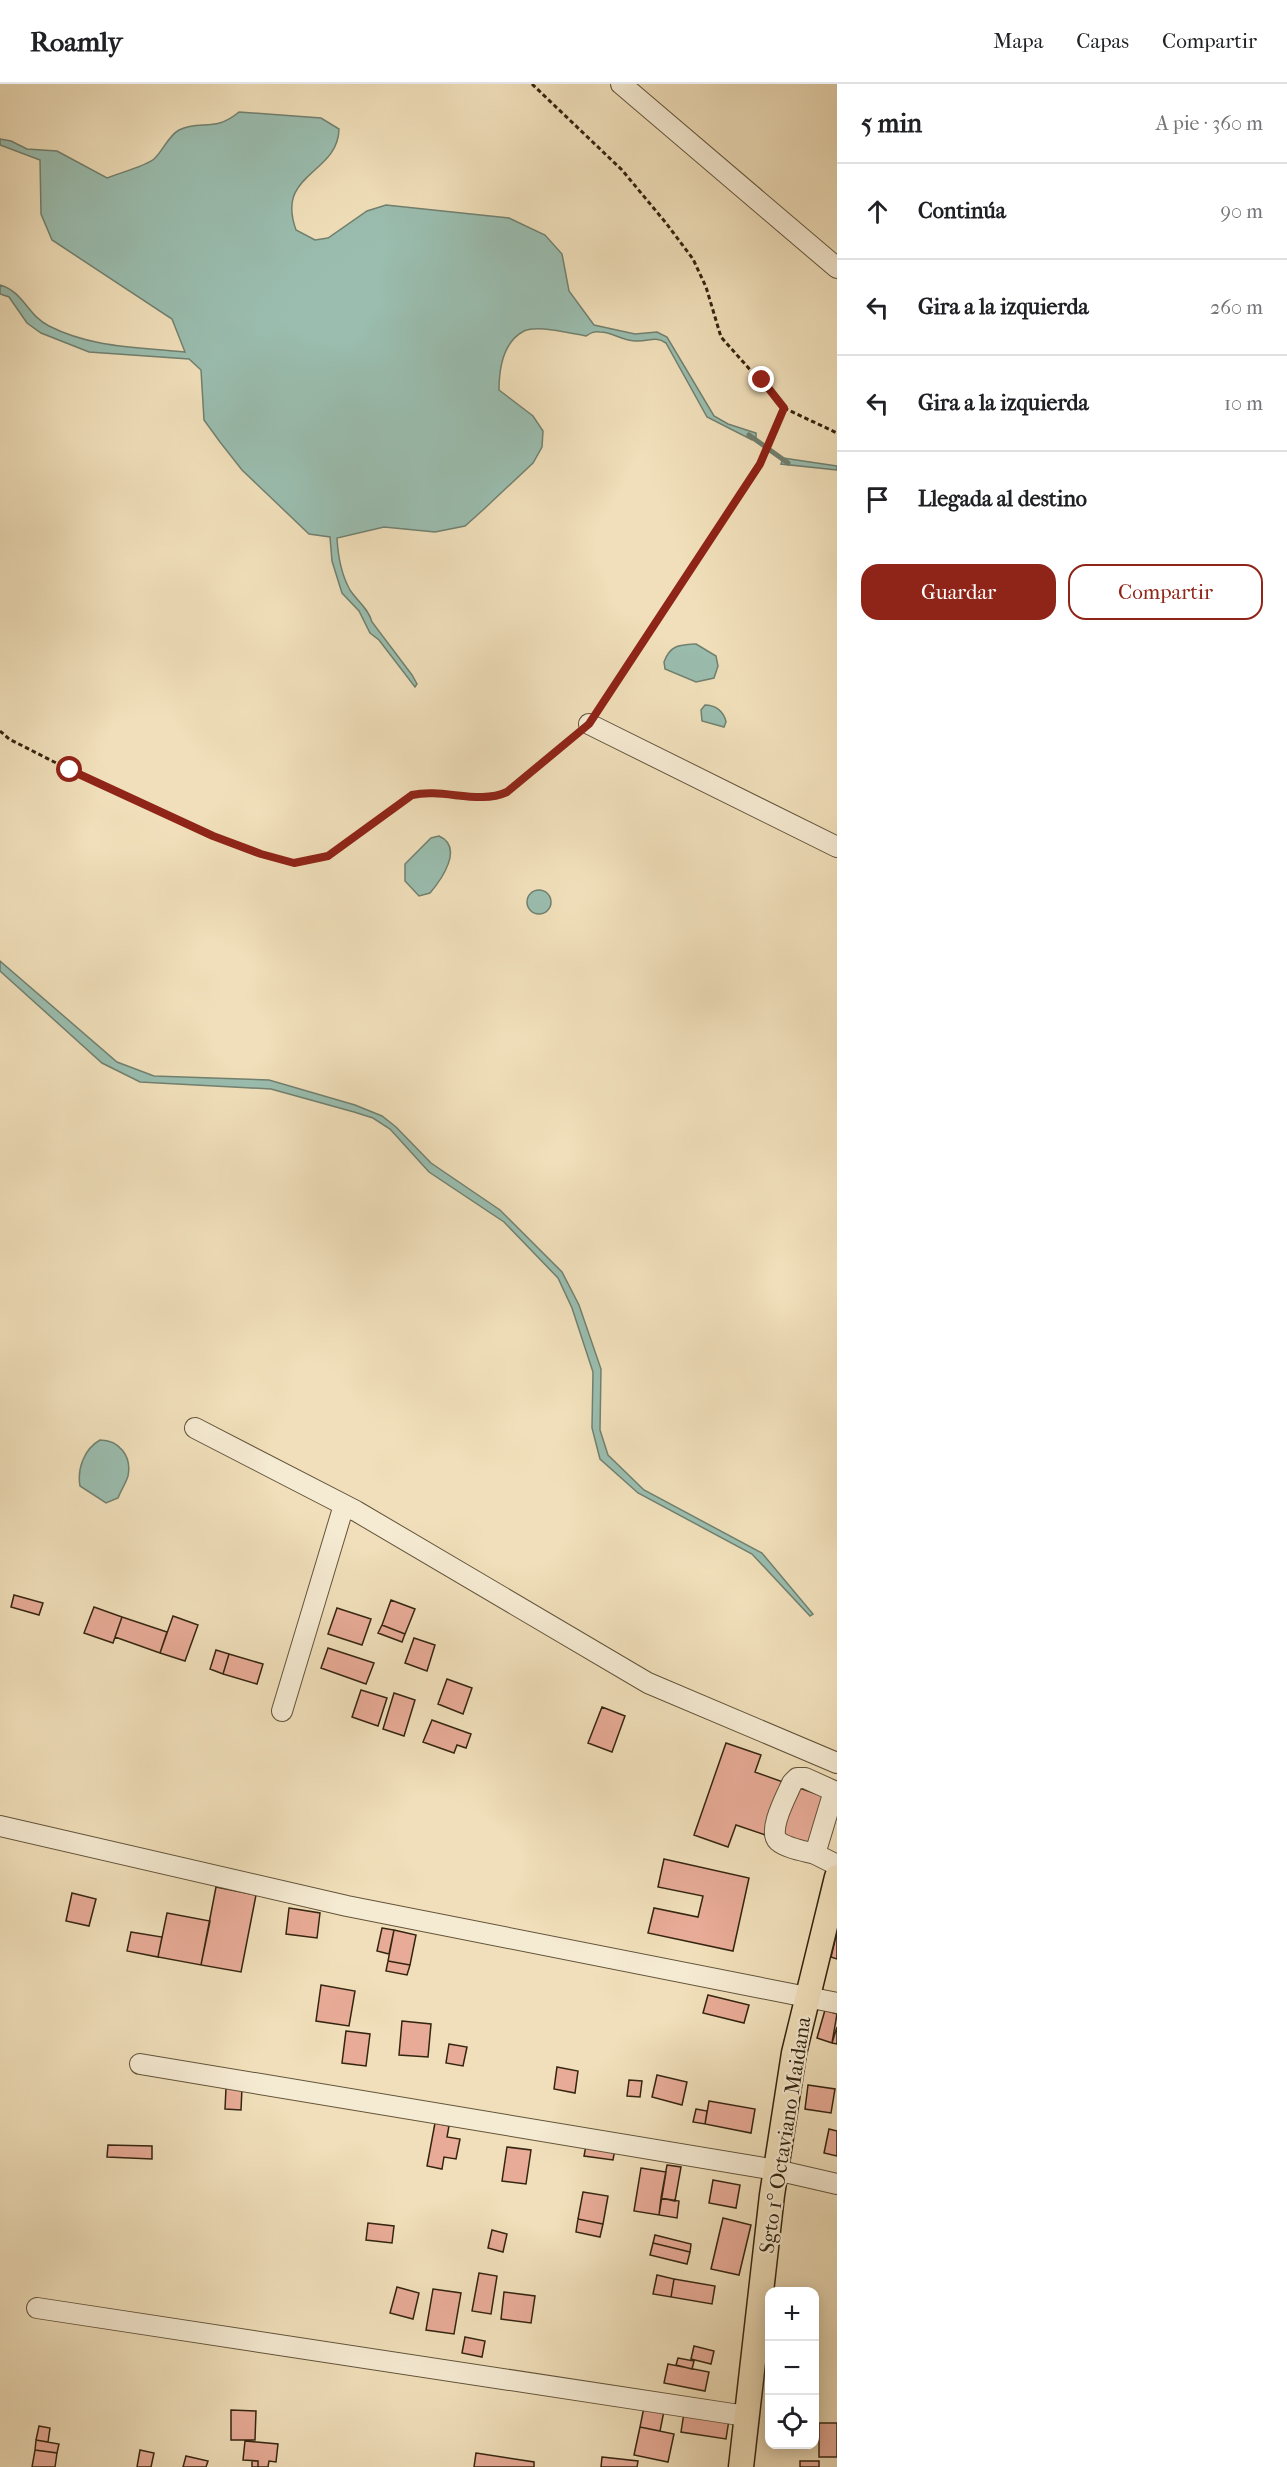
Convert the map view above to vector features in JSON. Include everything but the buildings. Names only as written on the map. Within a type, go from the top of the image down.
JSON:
[{"type":"main road","name":"Sgto 1° Octaviano Maidana","points":[[741,2467],[776,2170],[794,2053],[837,1877]]},
{"type":"street","points":[[621,84],[837,268]]},
{"type":"street","points":[[589,724],[837,847]]},
{"type":"street","points":[[195,1428],[344,1505],[648,1683],[837,1763]]},
{"type":"street","points":[[282,1711],[344,1505]]},
{"type":"street","points":[[814,1854],[835,1791],[805,1778],[797,1778],[792,1783],[774,1827],[774,1836],[779,1842],[837,1865]]},
{"type":"street","points":[[0,1826],[347,1906],[837,2003]]},
{"type":"street","points":[[140,2064],[776,2170],[837,2184]]},
{"type":"street","points":[[37,2308],[746,2416]]},
{"type":"path","points":[[532,84],[622,170],[693,259],[706,287],[721,337],[784,408],[837,433]]},
{"type":"path","points":[[0,731],[9,739],[70,770],[213,836],[261,854],[294,863],[328,856],[412,795],[427,791],[495,798],[589,724],[760,464],[784,408]]},
{"type":"shaded area","points":[[239,112],[321,118],[339,129],[336,144],[329,156],[300,185],[294,196],[292,211],[296,230],[315,240],[328,238],[367,211],[386,205],[509,218],[545,235],[562,254],[569,291],[594,325],[635,334],[657,332],[667,337],[714,416],[728,424],[756,433],[756,438],[752,440],[707,417],[666,343],[662,341],[655,339],[633,341],[605,332],[594,332],[586,336],[537,329],[524,331],[517,336],[511,342],[504,357],[499,390],[533,416],[543,431],[542,447],[533,463],[465,526],[435,532],[384,527],[337,538],[340,565],[350,590],[412,675],[417,684],[415,687],[379,640],[370,633],[359,611],[342,593],[332,561],[330,537],[309,534],[242,470],[204,420],[201,370],[189,359],[89,352],[41,333],[27,323],[9,297],[0,294],[0,285],[8,288],[35,316],[49,326],[82,339],[99,343],[185,352],[172,319],[52,240],[41,214],[40,160],[0,145],[0,139],[11,141],[27,149],[57,151],[107,178],[150,162],[179,130],[222,122]]},
{"type":"shaded area","points":[[783,458],[837,466],[837,470],[781,464]]},
{"type":"shaded area","points":[[696,644],[716,656],[718,666],[714,678],[696,682],[665,669],[666,656],[672,649]]},
{"type":"shaded area","points":[[705,705],[716,707],[721,712],[726,722],[724,727],[702,721],[701,710]]},
{"type":"shaded area","points":[[439,836],[450,848],[445,872],[430,893],[419,896],[405,881],[405,864],[431,838]]},
{"type":"shaded area","points":[[539,890],[544,891],[550,897],[550,907],[544,913],[539,914],[534,913],[528,907],[527,902],[528,897],[534,891]]},
{"type":"shaded area","points":[[0,961],[117,1062],[154,1076],[269,1080],[355,1105],[382,1116],[431,1163],[500,1210],[562,1272],[579,1305],[601,1369],[600,1430],[608,1455],[644,1490],[762,1553],[813,1614],[810,1616],[752,1554],[638,1493],[600,1459],[592,1428],[593,1372],[572,1308],[558,1278],[504,1222],[429,1172],[390,1129],[373,1118],[271,1089],[140,1082],[102,1063],[0,971]]},
{"type":"shaded area","points":[[100,1440],[113,1443],[123,1450],[129,1469],[118,1498],[106,1503],[80,1486],[79,1480],[86,1454]]},
{"type":"waterway","points":[[749,435],[788,463]]},
{"type":"route","points":[[70,770],[213,836],[261,854],[294,863],[328,856],[412,795],[427,791],[495,798],[507,792],[589,724],[760,464],[784,408],[762,380]]}]
